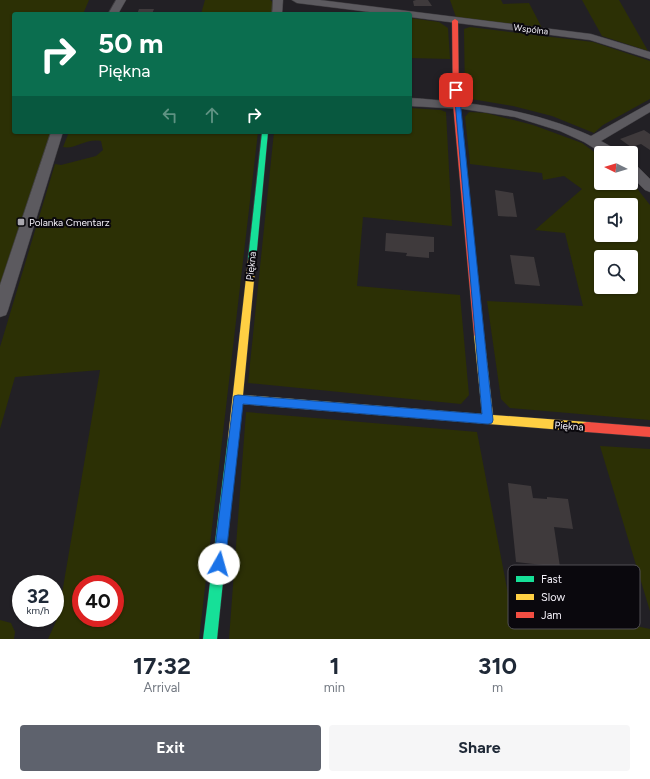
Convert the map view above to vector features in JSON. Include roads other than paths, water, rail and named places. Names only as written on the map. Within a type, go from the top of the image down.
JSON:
[{"type":"street","points":[[114,12],[120,0]]},
{"type":"street","points":[[277,12],[278,0]]},
{"type":"street","name":"Wspólna","points":[[297,0],[394,12]]},
{"type":"street","name":"Wspólna","points":[[412,14],[455,21],[591,37],[650,56]]},
{"type":"street","points":[[455,21],[456,104],[488,420]]},
{"type":"street","points":[[412,102],[456,104],[512,112],[558,125],[592,140],[601,146]]},
{"type":"street","points":[[592,140],[650,106]]},
{"type":"street","points":[[0,310],[56,134]]},
{"type":"street","name":"Piękna","points":[[210,639],[238,399],[265,134]]},
{"type":"street","points":[[638,175],[650,187]]},
{"type":"street","name":"Piękna","points":[[238,399],[650,432]]},
{"type":"place","name":"Polanka Cmentarz","points":[[21,222]]}]
